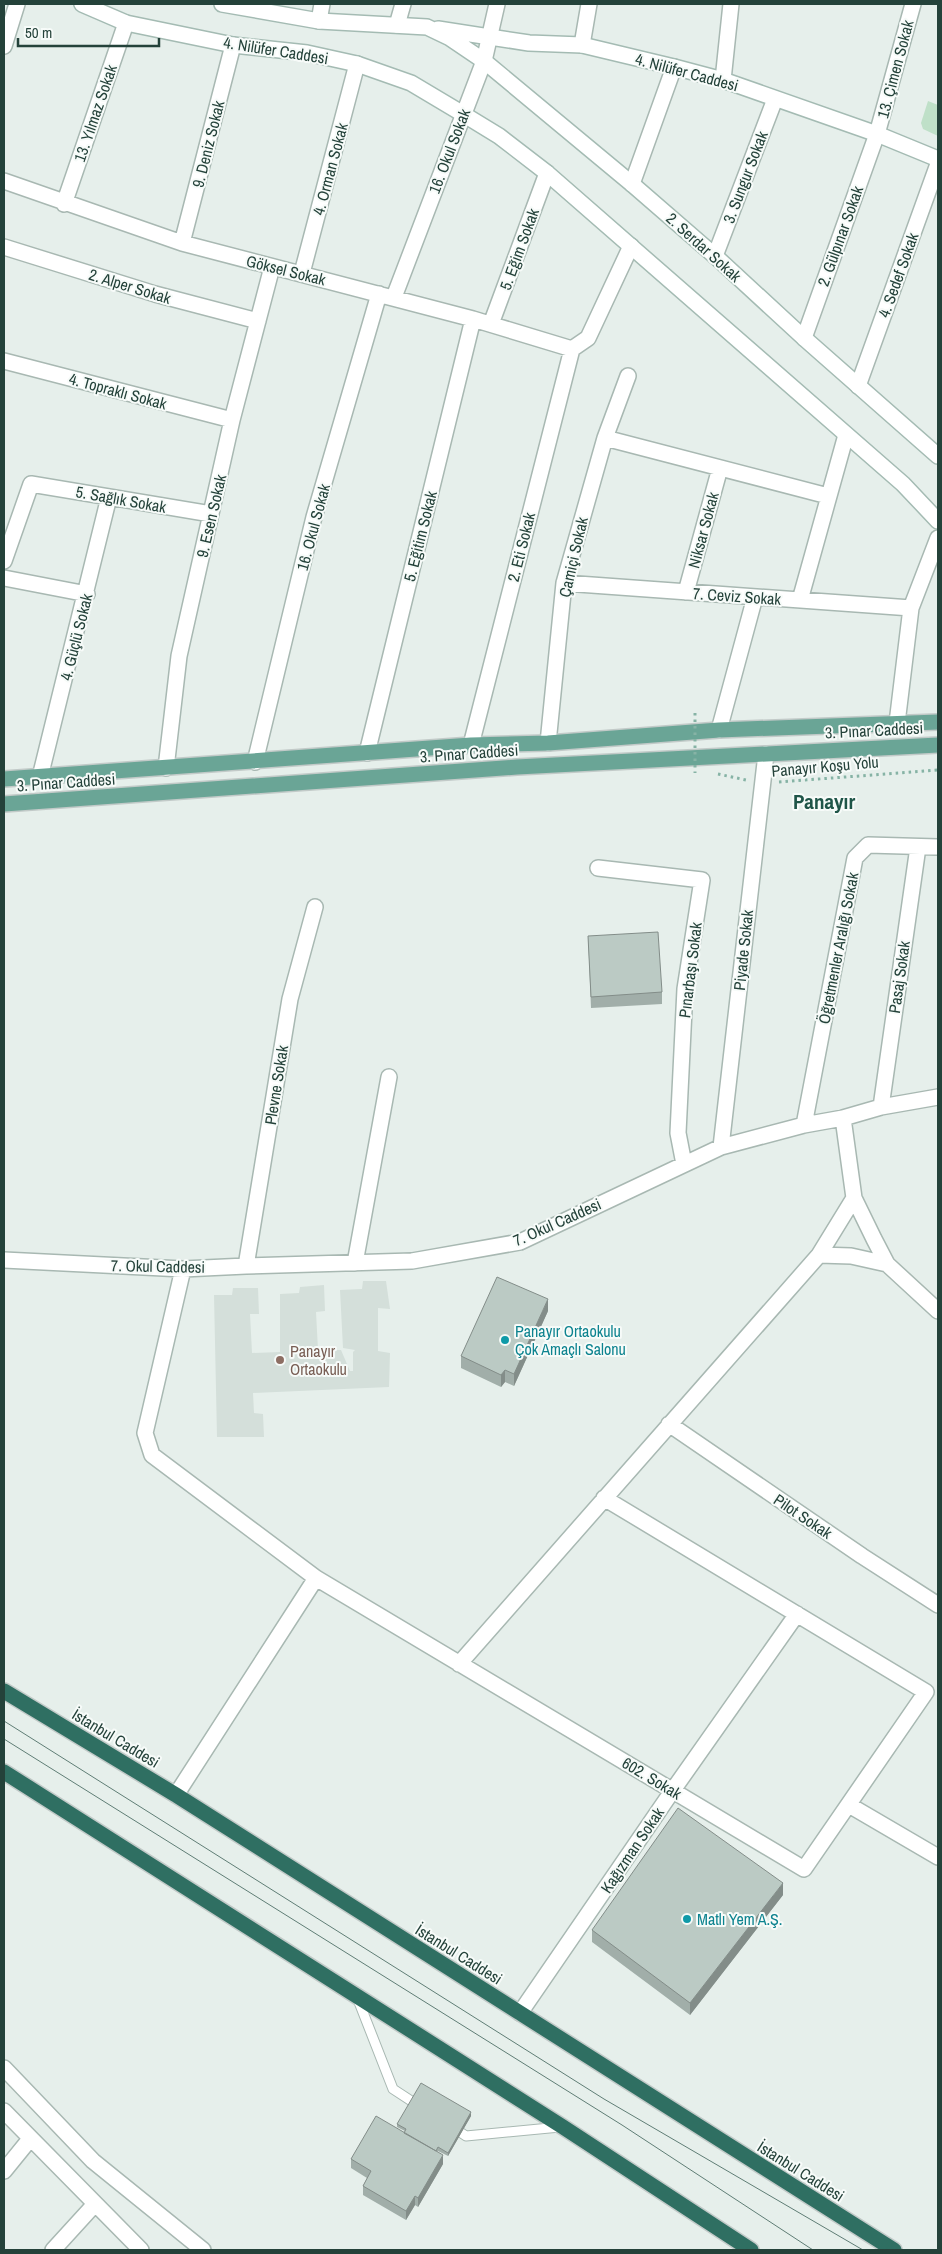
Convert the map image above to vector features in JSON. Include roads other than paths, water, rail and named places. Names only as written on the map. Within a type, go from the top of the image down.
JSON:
[{"type":"highway","name":"İstanbul Caddesi","points":[[4,1691],[176,1795],[894,2250]]},
{"type":"highway","points":[[4,1772],[86,1822],[357,1997],[563,2126],[751,2250]]},
{"type":"main road","name":"3. Pınar Caddesi","points":[[4,779],[471,745],[548,743],[718,730],[938,722]]},
{"type":"main road","name":"3. Pınar Caddesi","points":[[4,804],[517,767],[938,745]]},
{"type":"street","points":[[4,46],[7,25],[17,4]]},
{"type":"street","name":"4. Nilüfer Caddesi","points":[[82,4],[126,23],[233,44],[307,53],[357,64],[411,84],[463,114]]},
{"type":"street","name":"4. Nilüfer Caddesi","points":[[226,4],[319,21],[427,27],[529,43],[582,45],[723,80],[877,134],[938,159]]},
{"type":"street","points":[[319,21],[322,4]]},
{"type":"street","points":[[397,25],[403,4]]},
{"type":"street","name":"16. Okul Sokak","points":[[254,762],[314,517],[386,296],[484,61],[498,4]]},
{"type":"street","points":[[582,45],[589,4]]},
{"type":"street","points":[[723,80],[731,4]]},
{"type":"street","name":"13. Çimen Sokak","points":[[877,134],[913,4]]},
{"type":"street","name":"13. Yılmaz Sokak","points":[[64,204],[126,23]]},
{"type":"street","name":"4. Nilüfer Caddesi","points":[[427,27],[462,46]]},
{"type":"street","name":"9. Deniz Sokak","points":[[182,243],[233,44]]},
{"type":"street","name":"2. Serdar Sokak","points":[[462,46],[484,61],[632,184],[938,456]]},
{"type":"street","name":"4. Orman Sokak","points":[[302,273],[357,64]]},
{"type":"street","points":[[632,184],[674,67]]},
{"type":"street","name":"3. Sungur Sokak","points":[[715,256],[775,99]]},
{"type":"street","points":[[463,114],[499,136],[547,173],[903,484],[938,521]]},
{"type":"street","name":"2. Gülpınar Sokak","points":[[804,338],[877,134]]},
{"type":"street","name":"4. Sedef Sokak","points":[[858,386],[938,164]]},
{"type":"street","name":"5. Eğim Sokak","points":[[491,324],[547,173]]},
{"type":"street","name":"Göksel Sokak","points":[[4,181],[64,204],[182,243],[473,319],[572,349]]},
{"type":"street","points":[[572,349],[588,338],[631,246]]},
{"type":"street","name":"2. Alper Sokak","points":[[4,247],[155,294],[258,320]]},
{"type":"street","name":"9. Esen Sokak","points":[[166,768],[179,656],[232,420],[272,267]]},
{"type":"street","name":"5. Eğitim Sokak","points":[[367,753],[473,319]]},
{"type":"street","name":"2. Eti Sokak","points":[[471,745],[572,349]]},
{"type":"street","name":"4. Topraklı Sokak","points":[[4,360],[232,420]]},
{"type":"street","name":"Çamiçi Sokak","points":[[548,743],[564,583],[604,438],[628,376]]},
{"type":"street","points":[[800,600],[846,435]]},
{"type":"street","points":[[604,438],[828,496]]},
{"type":"street","name":"Niksar Sokak","points":[[686,592],[720,468]]},
{"type":"street","name":"5. Sağlık Sokak","points":[[4,561],[31,484],[211,514]]},
{"type":"street","name":"4. Güçlü Sokak","points":[[40,777],[87,594],[109,498]]},
{"type":"street","points":[[897,723],[911,608],[938,538]]},
{"type":"street","points":[[4,578],[87,594]]},
{"type":"street","name":"7. Ceviz Sokak","points":[[564,583],[911,608]]},
{"type":"street","points":[[718,730],[755,597]]},
{"type":"street","name":"Piyade Sokak","points":[[721,1147],[766,754]]},
{"type":"street","name":"Öğretmenler Aralığı Sokak","points":[[804,1125],[855,858],[868,845],[938,847]]},
{"type":"street","name":"Pasaj Sokak","points":[[881,1107],[918,847]]},
{"type":"street","name":"Pınarbaşı Sokak","points":[[598,868],[702,880],[684,1008],[678,1133],[684,1164]]},
{"type":"street","name":"Plevne Sokak","points":[[246,1266],[290,999],[315,907]]},
{"type":"street","points":[[355,1263],[389,1077]]},
{"type":"street","name":"7. Okul Caddesi","points":[[4,1260],[183,1269],[412,1262],[520,1242],[721,1147],[881,1107],[938,1097]]},
{"type":"street","points":[[843,1118],[854,1198],[887,1264],[938,1310]]},
{"type":"street","points":[[459,1664],[819,1255],[854,1198]]},
{"type":"street","points":[[819,1255],[851,1256],[887,1264]]},
{"type":"street","name":"602. Sokak","points":[[183,1269],[146,1433],[152,1455],[316,1578],[804,1869],[926,1692],[797,1614]]},
{"type":"street","name":"Pilot Sokak","points":[[670,1424],[862,1556],[938,1605]]},
{"type":"street","points":[[604,1498],[797,1614]]},
{"type":"street","points":[[176,1795],[316,1578]]},
{"type":"street","name":"Kağızman Sokak","points":[[520,2013],[797,1614]]},
{"type":"street","points":[[849,1805],[938,1857]]},
{"type":"street","points":[[4,2068],[93,2161],[203,2250]]},
{"type":"street","points":[[4,2111],[141,2250]]},
{"type":"street","points":[[4,2172],[30,2139]]},
{"type":"street","points":[[53,2250],[95,2204]]},
{"type":"lane","points":[[357,1997],[393,2089],[425,2110]]},
{"type":"lane","points":[[442,2120],[466,2136],[563,2126]]},
{"type":"tram line","points":[[4,1721],[604,2099],[863,2250]]},
{"type":"tram line","points":[[4,1739],[622,2125],[813,2250]]},
{"type":"place","name":"Panayır Ortaokulu Çok Amaçlı Salonu","points":[[505,1340]]},
{"type":"place","name":"Panayır Ortaokulu","points":[[280,1360]]},
{"type":"place","name":"Matlı Yem A.Ş.","points":[[687,1919]]},
{"type":"district","name":"Panayır","points":[[824,801]]}]
